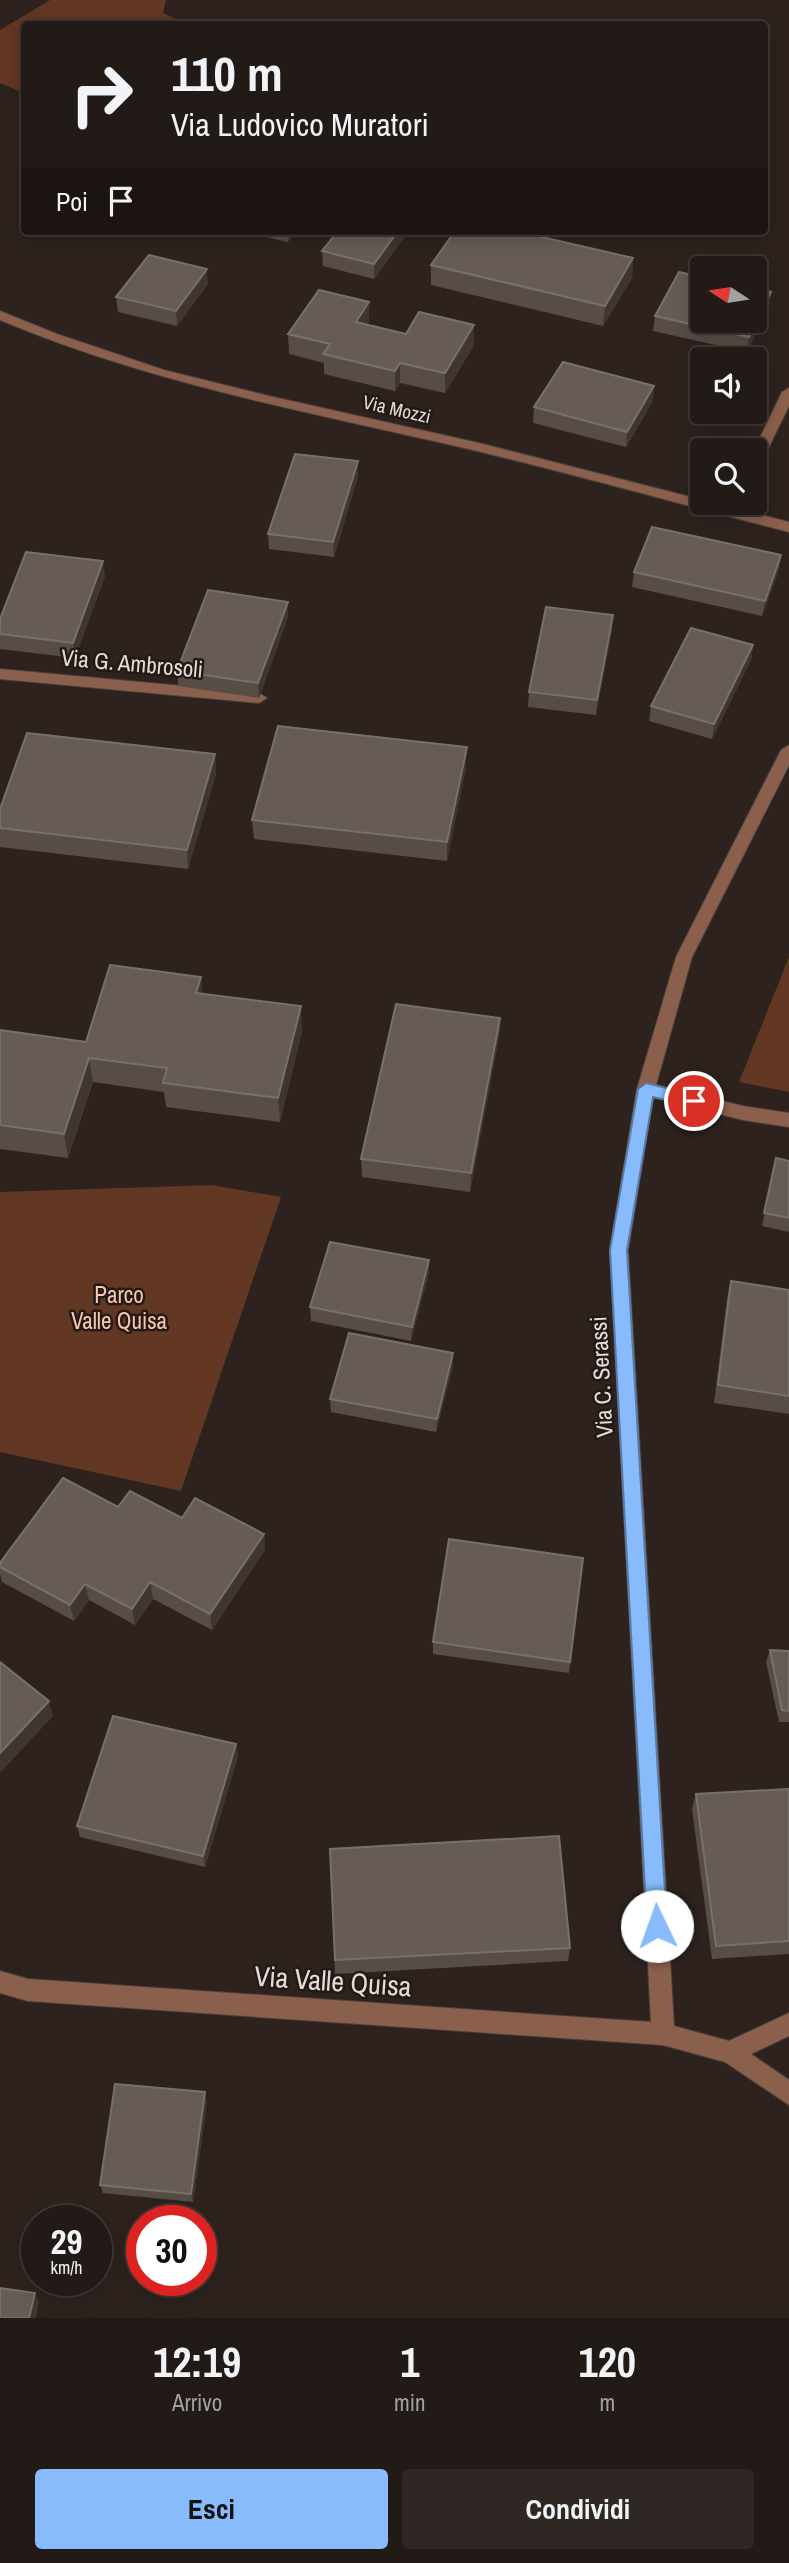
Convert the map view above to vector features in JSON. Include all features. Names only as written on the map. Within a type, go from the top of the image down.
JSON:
[{"type":"street","name":"Via Mozzi","points":[[0,315],[86,352],[199,383],[690,497]]},
{"type":"street","points":[[766,438],[789,392]]},
{"type":"street","name":"Via Mozzi","points":[[755,515],[789,527]]},
{"type":"street","name":"Via G. Ambrosoli","points":[[0,674],[259,698]]},
{"type":"street","name":"Via C. Serassi","points":[[663,2034],[619,1250],[646,1089],[684,957],[789,750]]},
{"type":"street","points":[[646,1089],[743,1113],[789,1120]]},
{"type":"street","name":"Via Valle Quisa","points":[[0,1982],[28,1990],[663,2034],[730,2052]]},
{"type":"street","points":[[789,2024],[730,2052],[789,2094]]},
{"type":"green space","points":[[50,0],[166,0],[163,13],[180,21],[21,21],[21,92],[0,83],[0,30]]},
{"type":"green space","points":[[789,957],[789,1092],[739,1082]]},
{"type":"green space","name":"Parco Valle Quisa","points":[[212,1185],[281,1197],[181,1491],[0,1452],[0,1192]]},
{"type":"building","points":[[335,235],[395,235],[374,264],[322,251]]},
{"type":"building","points":[[452,235],[533,235],[633,258],[605,306],[431,265]]},
{"type":"building","points":[[149,255],[207,269],[176,311],[116,297]]},
{"type":"building","points":[[679,272],[690,274],[690,324],[655,316]]},
{"type":"building","points":[[319,290],[369,302],[356,322],[406,334],[419,312],[474,325],[445,373],[400,363],[395,371],[323,354],[330,344],[288,334]]},
{"type":"building","points":[[731,333],[751,333],[749,337]]},
{"type":"building","points":[[563,362],[654,386],[627,432],[534,407]]},
{"type":"building","points":[[295,454],[358,461],[333,542],[268,534]]},
{"type":"building","points":[[652,527],[781,555],[765,601],[634,572]]},
{"type":"building","points":[[26,552],[103,561],[73,643],[0,634],[0,619]]},
{"type":"building","points":[[208,590],[288,602],[258,683],[177,671]]},
{"type":"building","points":[[546,607],[613,615],[597,700],[529,692]]},
{"type":"building","points":[[691,628],[753,645],[714,724],[651,706]]},
{"type":"building","points":[[278,726],[467,747],[447,842],[252,820]]},
{"type":"building","points":[[27,733],[215,754],[187,850],[0,828],[0,809]]},
{"type":"building","points":[[110,965],[201,977],[196,993],[301,1006],[278,1098],[163,1083],[167,1068],[89,1058],[64,1134],[0,1125],[0,1030],[86,1042]]},
{"type":"building","points":[[396,1004],[500,1018],[471,1173],[361,1159]]},
{"type":"building","points":[[776,1158],[789,1161],[789,1218],[764,1213]]},
{"type":"building","points":[[330,1242],[429,1260],[412,1327],[310,1307]]},
{"type":"building","points":[[731,1281],[789,1290],[789,1396],[718,1385]]},
{"type":"building","points":[[349,1333],[453,1353],[437,1419],[330,1399]]},
{"type":"building","points":[[63,1478],[118,1507],[130,1491],[182,1518],[195,1498],[264,1534],[210,1614],[150,1582],[132,1609],[85,1584],[70,1605],[0,1567],[0,1563]]},
{"type":"building","points":[[449,1539],[583,1558],[570,1662],[433,1642]]},
{"type":"building","points":[[770,1650],[789,1651],[789,1711],[782,1710]]},
{"type":"building","points":[[0,1662],[49,1701],[0,1753]]},
{"type":"building","points":[[113,1716],[236,1744],[203,1856],[77,1826]]},
{"type":"building","points":[[789,1789],[789,1941],[716,1946],[696,1794]]},
{"type":"building","points":[[559,1836],[570,1948],[335,1960],[330,1849]]},
{"type":"building","points":[[115,2084],[205,2092],[191,2194],[100,2185]]},
{"type":"building","points":[[0,2288],[21,2291],[21,2296],[34,2296],[29,2318],[0,2318]]},
{"type":"route","points":[[657,1926],[619,1250],[646,1089],[694,1101]]}]
